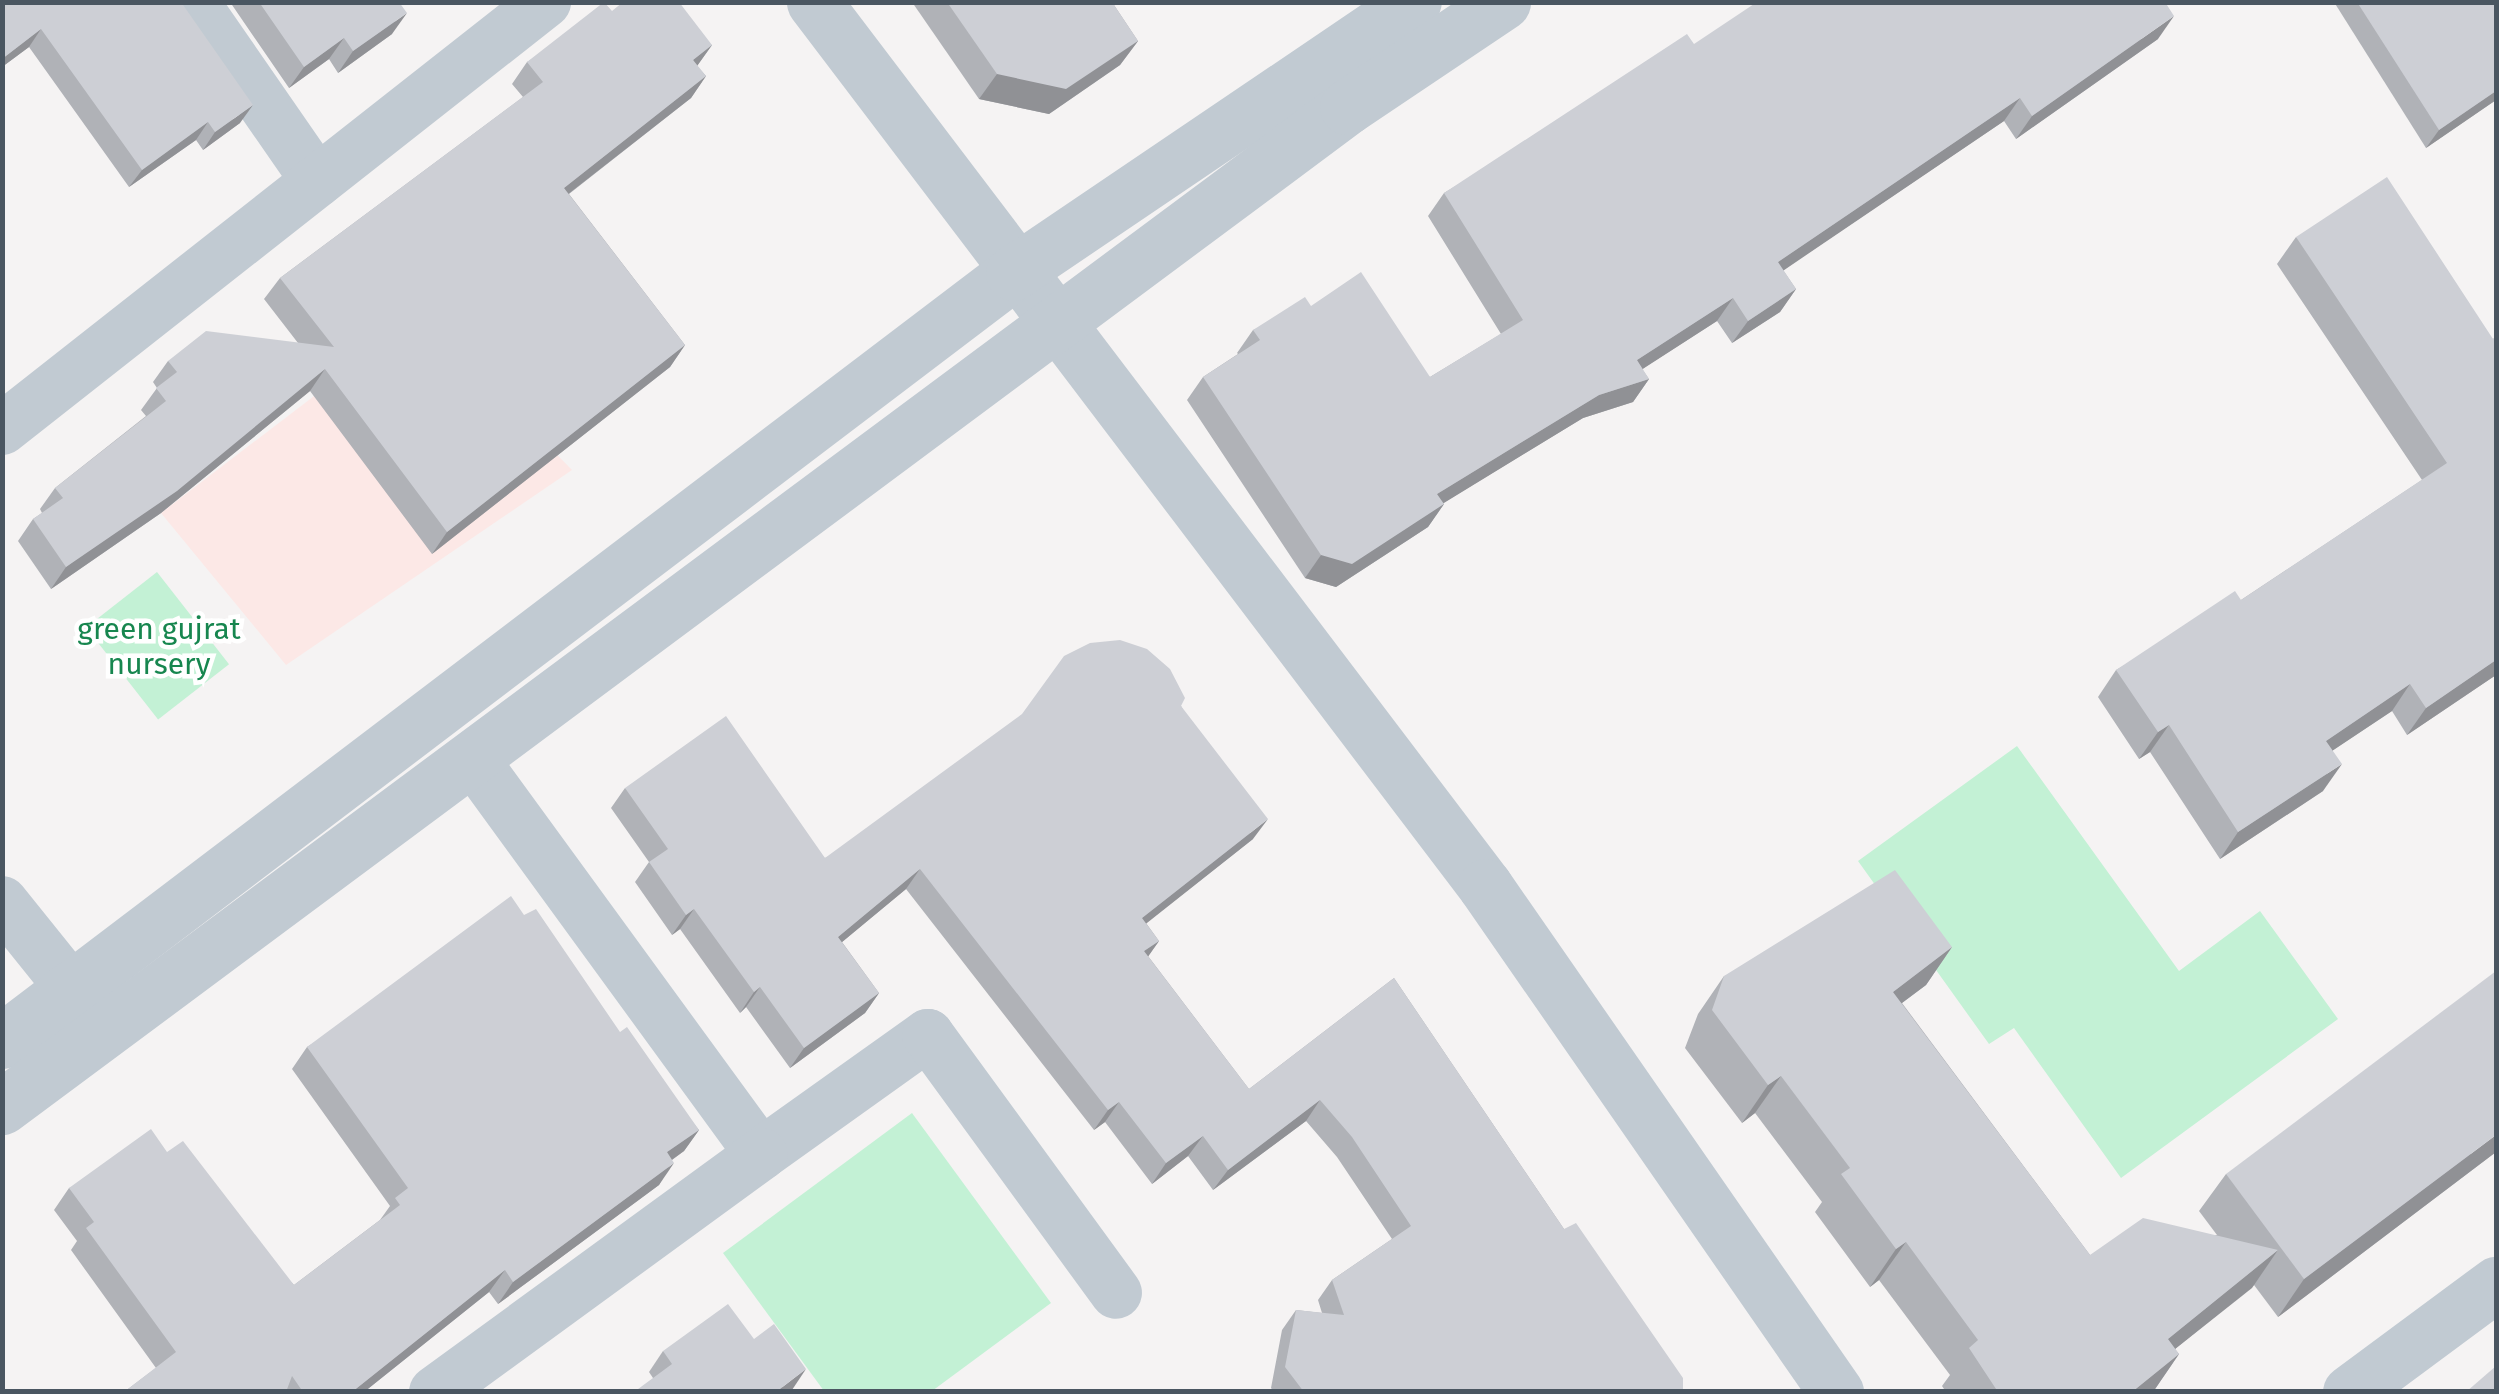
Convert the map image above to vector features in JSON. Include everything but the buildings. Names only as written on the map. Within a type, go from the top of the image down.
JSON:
[{"type":"street","points":[[193,2],[317,181]]},
{"type":"street","points":[[2,429],[545,2]]},
{"type":"street","points":[[814,2],[1052,325],[1485,886],[1836,1392]]},
{"type":"street","points":[[2,1041],[1014,273],[1414,2]]},
{"type":"street","points":[[2,1107],[1347,107],[1503,2]]},
{"type":"street","points":[[472,758],[761,1154]]},
{"type":"street","points":[[2,902],[72,989]]},
{"type":"street","points":[[435,1392],[928,1035],[1116,1292]]},
{"type":"street","points":[[2350,1392],[2496,1284]]},
{"type":"shaded area","points":[[420,315],[572,470],[286,665],[161,513]]},
{"type":"green space","name":"green gujrat nursery","points":[[157,572],[229,664],[158,720],[86,627]]},
{"type":"green space","points":[[2017,746],[2179,971],[2260,911],[2338,1019],[2121,1178],[2014,1028],[1989,1044],[1858,861]]},
{"type":"green space","points":[[912,1113],[1051,1303],[932,1391],[824,1391],[723,1253]]}]
